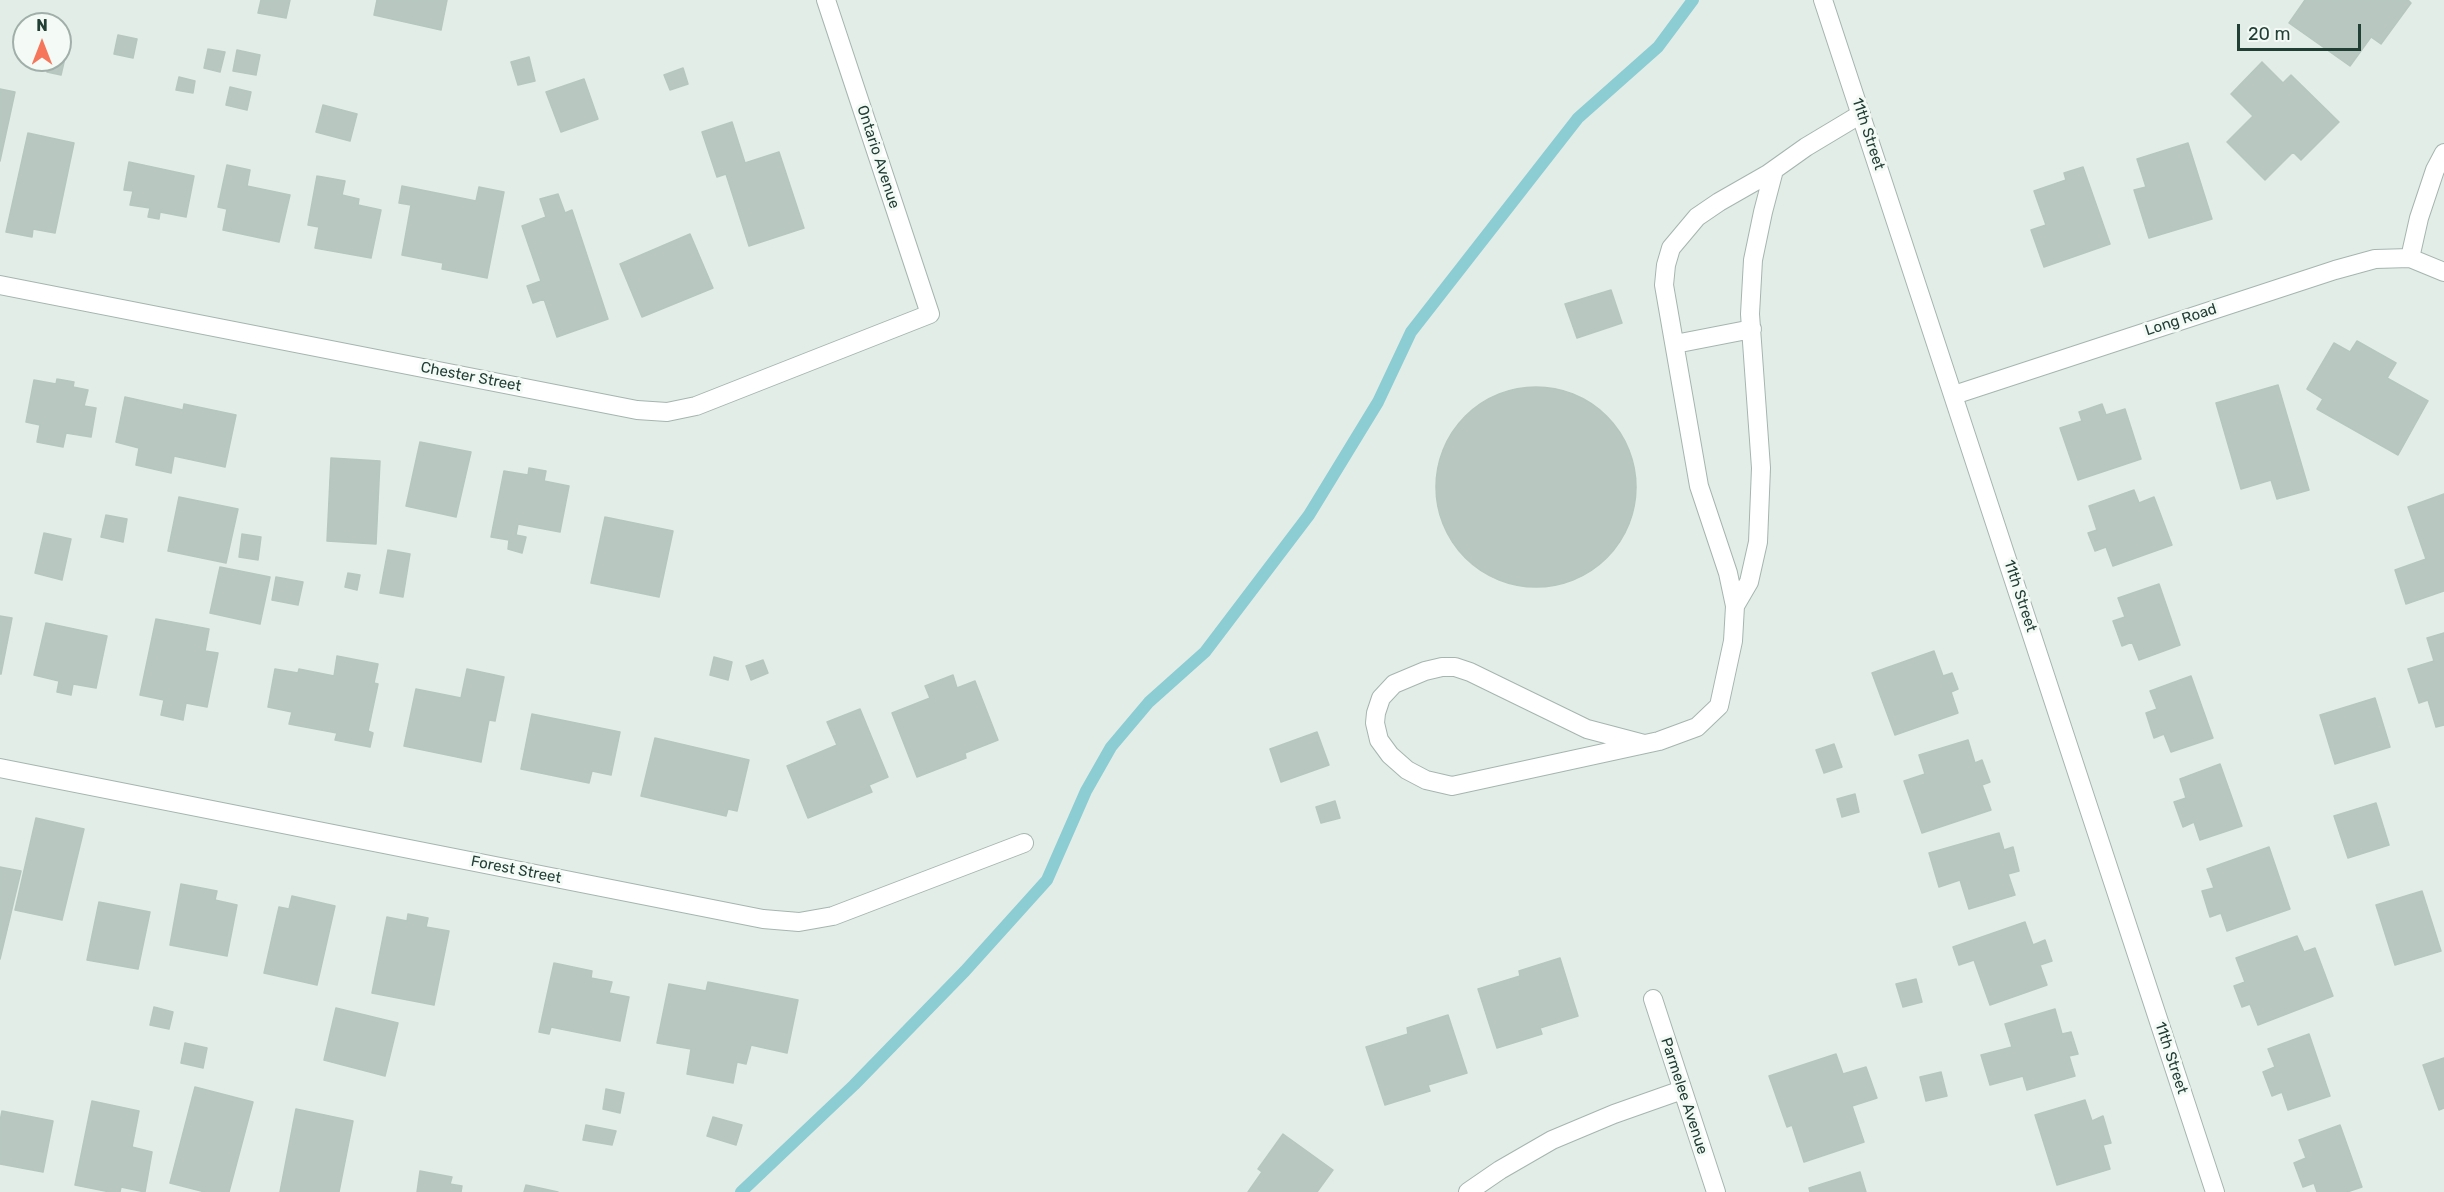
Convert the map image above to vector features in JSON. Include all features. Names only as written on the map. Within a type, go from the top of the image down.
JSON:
[{"type":"street","name":"Ontario Avenue","points":[[826,0],[930,314]]},
{"type":"street","name":"11th Street","points":[[1823,0],[2215,1192]]},
{"type":"street","points":[[1644,744],[1587,729],[1470,672],[1455,667],[1425,671],[1394,684],[1381,698],[1376,713],[1379,740],[1390,756],[1407,770],[1426,780],[1452,786],[1644,744],[1678,735],[1697,726],[1719,706],[1733,641],[1735,606],[1728,573],[1699,486],[1664,285],[1666,265],[1671,248],[1697,217],[1861,114]]},
{"type":"street","points":[[2444,153],[2435,170],[2419,218],[2410,258],[2444,272]]},
{"type":"street","points":[[1735,606],[1749,582],[1758,542],[1761,468],[1752,329],[1753,260],[1762,212],[1774,170]]},
{"type":"street","name":"Long Road","points":[[1954,395],[2335,270],[2375,259],[2410,258]]},
{"type":"street","name":"Chester Street","points":[[0,285],[637,410],[667,412],[696,406],[930,314]]},
{"type":"street","points":[[1675,344],[1752,329]]},
{"type":"street","name":"Forest Street","points":[[0,768],[763,919],[799,922],[833,916],[1024,843]]},
{"type":"street","name":"Parmelee Avenue","points":[[1653,999],[1716,1192]]},
{"type":"street","points":[[1468,1192],[1500,1170],[1552,1140],[1614,1114],[1682,1090]]},
{"type":"building","points":[[261,0],[290,0],[286,18],[258,13]]},
{"type":"building","points":[[377,0],[447,0],[441,30],[374,15]]},
{"type":"building","points":[[2305,0],[2408,0],[2411,3],[2381,44],[2371,37],[2350,66],[2289,23]]},
{"type":"building","points":[[118,35],[137,39],[133,58],[114,54]]},
{"type":"building","points":[[208,49],[225,52],[220,72],[204,68]]},
{"type":"building","points":[[237,50],[260,55],[256,75],[233,71]]},
{"type":"building","points":[[529,57],[535,81],[518,85],[511,62]]},
{"type":"building","points":[[2262,62],[2283,83],[2291,75],[2339,122],[2301,160],[2293,152],[2265,180],[2227,142],[2253,116],[2231,94]]},
{"type":"building","points":[[683,68],[688,84],[670,90],[664,75]]},
{"type":"building","points":[[179,77],[195,81],[193,93],[176,90]]},
{"type":"building","points":[[584,79],[598,119],[561,132],[546,92]]},
{"type":"building","points":[[230,87],[251,92],[247,110],[226,105]]},
{"type":"building","points":[[0,89],[15,92],[0,161]]},
{"type":"building","points":[[323,105],[357,114],[350,141],[316,132]]},
{"type":"building","points":[[732,122],[745,163],[779,152],[804,228],[749,246],[726,174],[717,177],[702,132]]},
{"type":"building","points":[[28,133],[74,143],[55,233],[33,229],[32,237],[6,232]]},
{"type":"building","points":[[2188,143],[2212,219],[2149,238],[2134,190],[2146,187],[2137,159]]},
{"type":"building","points":[[129,162],[194,176],[186,217],[160,212],[159,219],[148,217],[150,208],[130,205],[133,191],[124,190]]},
{"type":"building","points":[[227,165],[250,170],[247,186],[290,195],[279,242],[223,230],[227,209],[218,207]]},
{"type":"building","points":[[2083,167],[2110,244],[2044,267],[2031,230],[2046,225],[2034,191],[2066,180],[2064,173]]},
{"type":"building","points":[[317,176],[345,181],[342,195],[359,199],[358,205],[381,210],[371,258],[315,248],[319,227],[308,225]]},
{"type":"building","points":[[402,186],[476,201],[479,187],[504,192],[487,278],[442,269],[443,263],[402,255],[411,205],[399,203]]},
{"type":"building","points":[[558,194],[565,213],[572,210],[608,319],[557,337],[544,299],[533,303],[527,286],[541,281],[522,226],[546,217],[540,199]]},
{"type":"building","points":[[690,234],[713,288],[642,317],[620,264]]},
{"type":"building","points":[[1611,290],[1622,323],[1577,338],[1565,304]]},
{"type":"building","points":[[2357,341],[2396,363],[2387,378],[2428,401],[2398,455],[2317,409],[2323,399],[2307,389],[2334,343],[2350,352]]},
{"type":"building","points":[[57,379],[74,382],[73,387],[88,390],[84,406],[96,408],[91,437],[66,433],[63,447],[37,442],[40,425],[26,422],[34,380],[56,384]]},
{"type":"building","points":[[2278,385],[2309,490],[2277,499],[2271,480],[2241,489],[2216,403]]},
{"type":"building","points":[[1536,387],[1565,391],[1583,399],[1607,416],[1624,440],[1632,458],[1636,487],[1632,516],[1624,534],[1607,558],[1583,575],[1565,583],[1536,587],[1507,583],[1489,575],[1465,558],[1448,534],[1440,516],[1436,487],[1440,458],[1448,440],[1465,416],[1489,399],[1507,391]]},
{"type":"building","points":[[125,397],[183,410],[184,404],[236,415],[225,467],[174,456],[171,473],[136,465],[139,448],[116,442]]},
{"type":"building","points":[[2102,404],[2106,415],[2125,409],[2141,459],[2078,480],[2060,428],[2082,421],[2079,412]]},
{"type":"building","points":[[420,442],[471,452],[456,517],[406,506]]},
{"type":"building","points":[[331,458],[380,461],[376,544],[327,541]]},
{"type":"building","points":[[529,468],[546,471],[544,481],[569,486],[560,532],[518,524],[516,535],[526,537],[522,553],[508,549],[509,540],[491,537],[504,471],[528,475]]},
{"type":"building","points":[[2134,490],[2139,503],[2154,497],[2172,545],[2113,566],[2106,547],[2095,551],[2088,533],[2097,530],[2089,506]]},
{"type":"building","points":[[2444,494],[2444,591],[2406,604],[2395,570],[2426,559],[2408,507]]},
{"type":"building","points":[[179,497],[238,509],[226,563],[168,551]]},
{"type":"building","points":[[106,515],[127,519],[123,542],[101,537]]},
{"type":"building","points":[[605,517],[673,531],[659,597],[591,583]]},
{"type":"building","points":[[44,533],[71,539],[62,580],[35,573]]},
{"type":"building","points":[[242,534],[261,537],[258,560],[239,557]]},
{"type":"building","points":[[388,550],[410,554],[403,597],[380,593]]},
{"type":"building","points":[[220,567],[270,577],[260,624],[210,613]]},
{"type":"building","points":[[348,573],[360,575],[357,590],[345,587]]},
{"type":"building","points":[[276,577],[303,582],[298,605],[272,600]]},
{"type":"building","points":[[2159,584],[2180,645],[2139,660],[2132,642],[2122,646],[2113,621],[2125,617],[2118,598]]},
{"type":"building","points":[[0,616],[12,618],[1,674],[0,674]]},
{"type":"building","points":[[156,619],[209,629],[205,651],[218,653],[207,707],[186,703],[183,720],[161,715],[164,700],[140,695]]},
{"type":"building","points":[[46,623],[107,636],[96,688],[73,684],[71,695],[57,692],[59,681],[34,675]]},
{"type":"building","points":[[2444,633],[2444,725],[2436,727],[2428,700],[2419,703],[2408,669],[2434,661],[2427,638]]},
{"type":"building","points":[[1934,651],[1943,676],[1952,673],[1958,689],[1951,692],[1958,713],[1895,735],[1872,673]]},
{"type":"building","points":[[337,656],[378,664],[374,683],[378,684],[368,731],[373,733],[370,747],[335,740],[337,733],[289,724],[292,712],[268,707],[275,669],[298,673],[299,669],[334,676]]},
{"type":"building","points":[[714,657],[732,662],[728,680],[710,675]]},
{"type":"building","points":[[763,660],[768,673],[751,680],[746,666]]},
{"type":"building","points":[[467,669],[504,677],[495,721],[489,720],[481,762],[404,746],[416,689],[461,698]]},
{"type":"building","points":[[953,675],[957,688],[975,681],[998,740],[965,753],[966,758],[917,777],[892,713],[930,698],[925,686]]},
{"type":"building","points":[[2191,676],[2213,738],[2171,752],[2164,734],[2154,738],[2146,713],[2157,709],[2150,691]]},
{"type":"building","points":[[2375,698],[2390,747],[2335,764],[2320,715]]},
{"type":"building","points":[[860,709],[888,777],[869,785],[872,792],[808,818],[787,766],[837,745],[827,722]]},
{"type":"building","points":[[532,714],[620,732],[611,775],[592,771],[589,783],[521,769]]},
{"type":"building","points":[[1317,732],[1329,765],[1281,782],[1270,749]]},
{"type":"building","points":[[655,738],[749,760],[737,811],[728,809],[726,816],[641,796]]},
{"type":"building","points":[[1968,740],[1975,763],[1982,760],[1990,782],[1982,785],[1991,810],[1922,833],[1904,781],[1925,774],[1919,755]]},
{"type":"building","points":[[1834,744],[1842,767],[1824,773],[1816,750]]},
{"type":"building","points":[[2220,764],[2242,826],[2200,840],[2194,822],[2183,827],[2174,802],[2186,798],[2180,779]]},
{"type":"building","points":[[1855,794],[1859,812],[1842,817],[1837,799]]},
{"type":"building","points":[[1335,801],[1340,818],[1321,823],[1316,807]]},
{"type":"building","points":[[2376,803],[2389,845],[2348,858],[2334,816]]},
{"type":"building","points":[[36,818],[84,829],[62,920],[15,910]]},
{"type":"building","points":[[1999,833],[2004,850],[2013,847],[2019,871],[2008,874],[2015,895],[1969,909],[1960,880],[1939,887],[1929,853]]},
{"type":"building","points":[[2269,847],[2290,909],[2227,931],[2221,913],[2210,917],[2202,891],[2214,888],[2207,869]]},
{"type":"building","points":[[0,867],[21,871],[0,959]]},
{"type":"building","points":[[181,884],[217,891],[215,900],[237,905],[227,956],[170,945]]},
{"type":"building","points":[[2422,891],[2441,951],[2395,965],[2376,905]]},
{"type":"building","points":[[292,896],[335,906],[317,985],[264,973],[279,907],[289,909]]},
{"type":"building","points":[[99,902],[150,912],[138,969],[87,960]]},
{"type":"building","points":[[408,914],[428,918],[426,927],[449,931],[434,1005],[372,993],[387,917],[407,921]]},
{"type":"building","points":[[2025,922],[2033,945],[2045,940],[2052,961],[2040,965],[2047,985],[1990,1005],[1974,960],[1959,965],[1953,947]]},
{"type":"building","points":[[2297,936],[2304,952],[2315,948],[2333,996],[2258,1025],[2250,1004],[2242,1007],[2234,986],[2245,982],[2236,958]]},
{"type":"building","points":[[1560,958],[1578,1016],[1540,1028],[1542,1034],[1497,1048],[1478,989],[1520,976],[1519,971]]},
{"type":"building","points":[[554,963],[592,971],[591,978],[612,982],[609,993],[629,997],[620,1041],[551,1027],[549,1034],[539,1032]]},
{"type":"building","points":[[1916,979],[1922,1002],[1903,1007],[1896,984]]},
{"type":"building","points":[[708,982],[798,1000],[787,1053],[751,1045],[746,1064],[737,1062],[733,1083],[687,1074],[691,1049],[657,1043],[669,984],[706,991]]},
{"type":"building","points":[[154,1007],[173,1012],[169,1029],[150,1025]]},
{"type":"building","points":[[336,1008],[398,1023],[385,1076],[324,1060]]},
{"type":"building","points":[[2055,1009],[2062,1034],[2071,1032],[2078,1054],[2069,1056],[2075,1076],[2027,1090],[2023,1076],[1990,1085],[1981,1055],[2012,1047],[2005,1024]]},
{"type":"building","points":[[1448,1015],[1467,1073],[1428,1085],[1430,1091],[1385,1105],[1366,1047],[1408,1034],[1407,1028]]},
{"type":"building","points":[[2309,1034],[2330,1096],[2288,1110],[2282,1092],[2272,1096],[2263,1072],[2275,1067],[2268,1049]]},
{"type":"building","points":[[185,1043],[207,1048],[203,1068],[181,1063]]},
{"type":"building","points":[[1836,1054],[1843,1074],[1866,1067],[1877,1098],[1852,1106],[1864,1142],[1804,1162],[1792,1125],[1787,1127],[1769,1076]]},
{"type":"building","points":[[2444,1058],[2444,1108],[2439,1110],[2423,1065]]},
{"type":"building","points":[[1941,1072],[1947,1096],[1926,1101],[1920,1077]]},
{"type":"building","points":[[195,1087],[253,1102],[229,1192],[205,1192],[170,1183]]},
{"type":"building","points":[[606,1089],[624,1093],[620,1113],[603,1109]]},
{"type":"building","points":[[2085,1100],[2092,1121],[2103,1116],[2111,1143],[2103,1145],[2110,1169],[2057,1185],[2035,1115]]},
{"type":"building","points":[[92,1101],[139,1111],[132,1147],[152,1152],[145,1192],[121,1187],[120,1192],[110,1192],[75,1185]]},
{"type":"building","points":[[296,1109],[353,1121],[339,1192],[280,1192]]},
{"type":"building","points":[[2,1111],[53,1121],[43,1172],[0,1164]]},
{"type":"building","points":[[713,1117],[742,1125],[736,1145],[707,1136]]},
{"type":"building","points":[[586,1125],[616,1131],[612,1145],[583,1140]]},
{"type":"building","points":[[2340,1125],[2362,1187],[2347,1192],[2317,1192],[2314,1183],[2303,1187],[2294,1163],[2306,1158],[2299,1140]]},
{"type":"building","points":[[1283,1134],[1333,1170],[1317,1192],[1248,1192],[1262,1172],[1258,1169]]},
{"type":"building","points":[[420,1171],[452,1177],[450,1184],[462,1186],[461,1192],[417,1192]]},
{"type":"building","points":[[1860,1172],[1866,1192],[1810,1192],[1809,1188]]},
{"type":"building","points":[[526,1185],[558,1192],[524,1192]]},
{"type":"waterway","points":[[741,1192],[854,1085],[965,971],[1047,880],[1086,791],[1111,747],[1149,702],[1205,652],[1309,515],[1378,402],[1411,332],[1578,118],[1658,47],[1693,0]]}]
